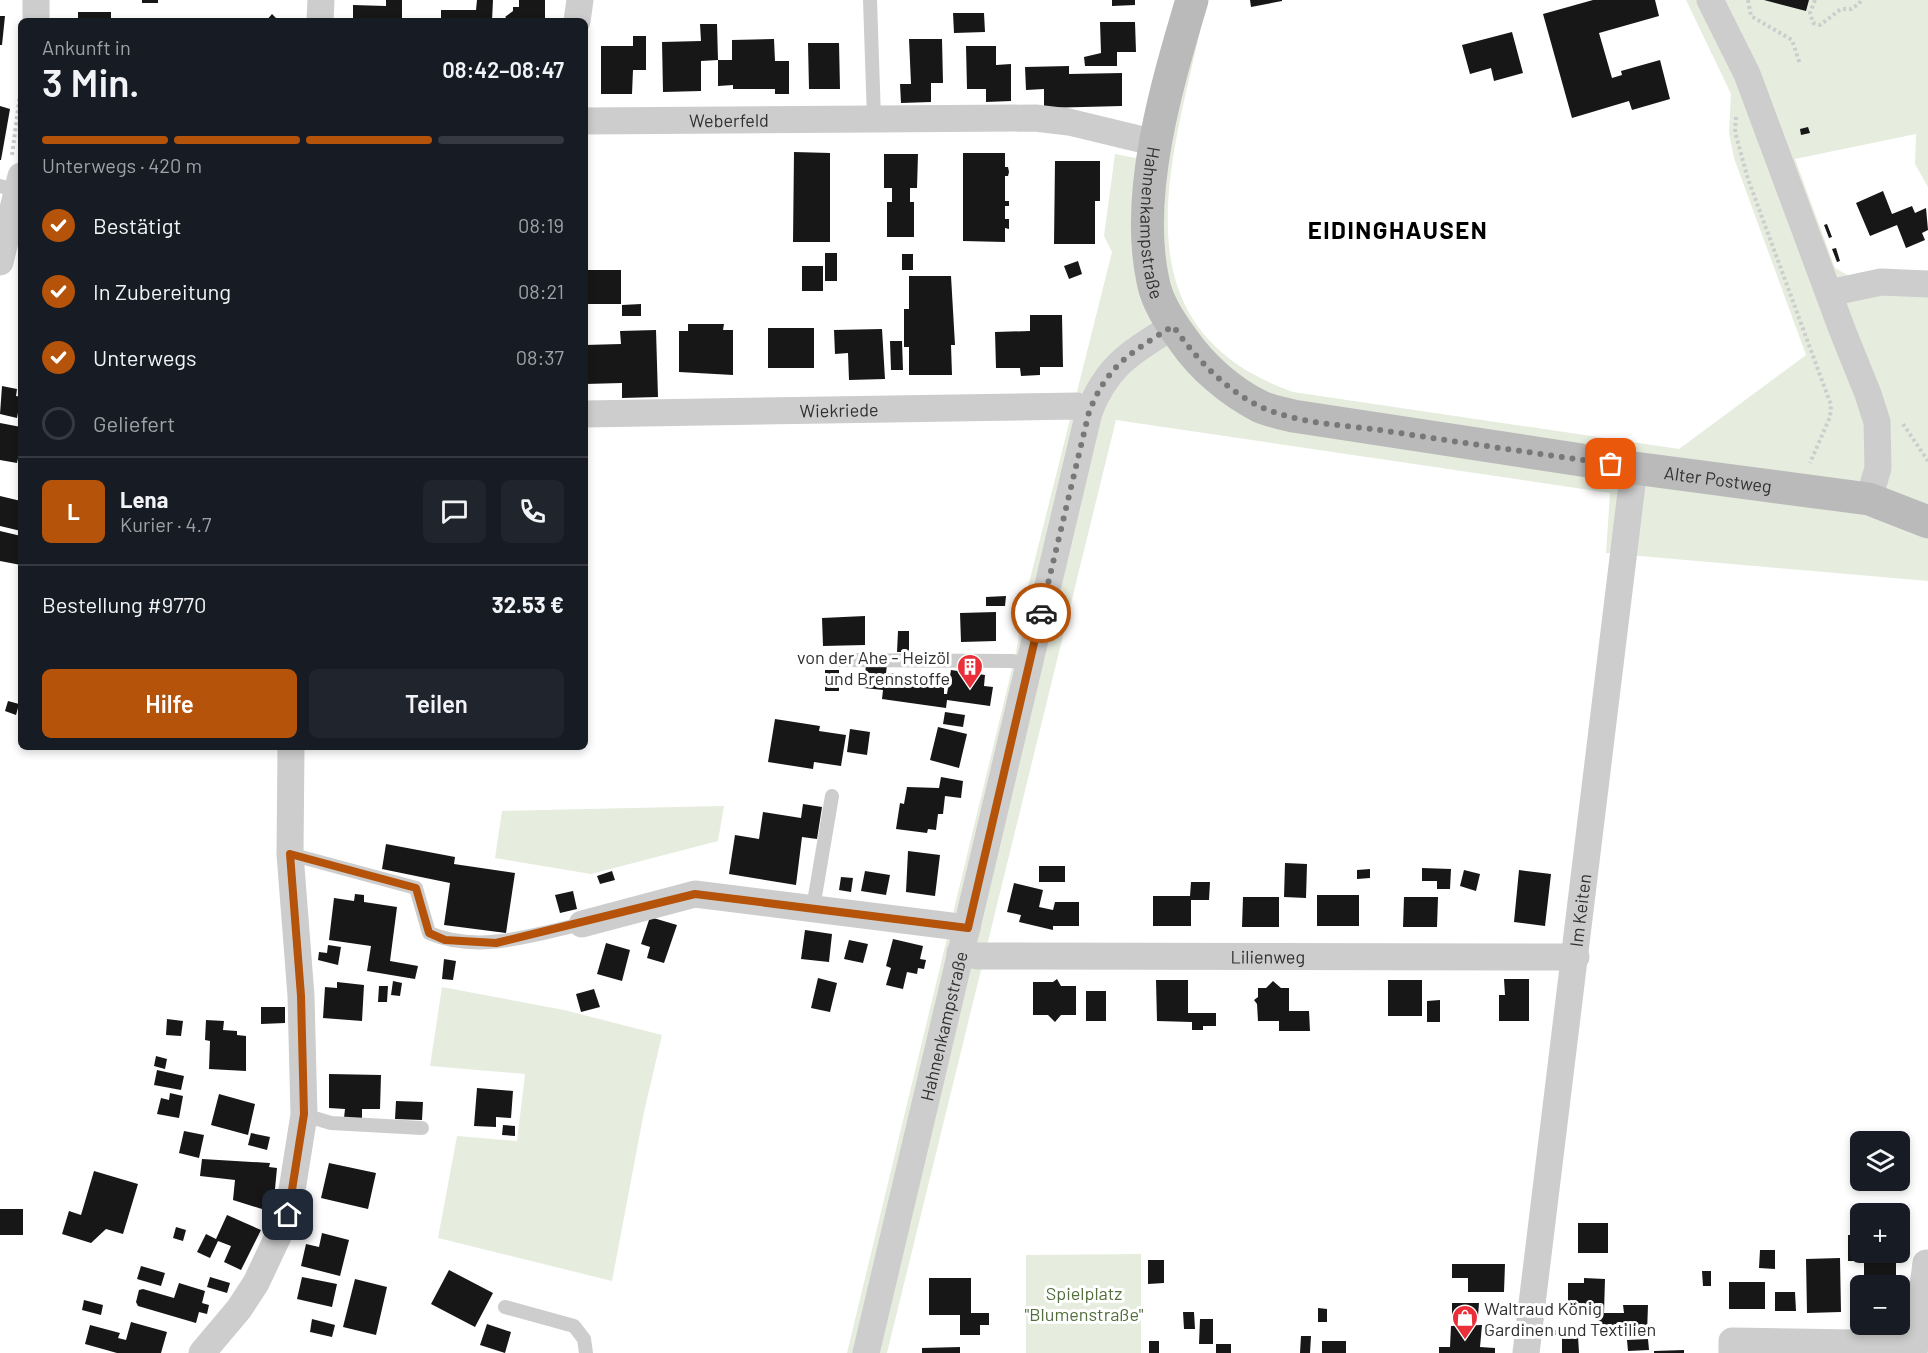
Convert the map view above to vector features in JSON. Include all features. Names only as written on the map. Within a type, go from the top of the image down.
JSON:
[{"type":"street","points":[[36,0],[36,18]]},
{"type":"street","points":[[320,18],[321,0]]},
{"type":"street","points":[[577,18],[580,0]]},
{"type":"street","name":"Hahnenkampstraße","points":[[866,1353],[1089,412],[1098,389],[1124,357],[1173,326],[1153,282],[1148,247],[1147,201],[1156,143],[1192,0]]},
{"type":"street","points":[[1710,0],[1747,75],[1876,422],[1878,468],[1869,499]]},
{"type":"street","name":"Weberfeld","points":[[588,121],[1035,118],[1069,122],[1156,143]]},
{"type":"street","points":[[0,262],[13,187]]},
{"type":"street","points":[[1829,293],[1881,282],[1928,284]]},
{"type":"street","name":"Alter Postweg","points":[[1173,326],[1194,355],[1220,379],[1259,406],[1293,416],[1634,468],[1869,499],[1928,522]]},
{"type":"street","name":"Wiekriede","points":[[588,414],[1077,406],[1089,412]]},
{"type":"street","name":"Im Keiten","points":[[1526,1353],[1634,468]]},
{"type":"street","points":[[202,1353],[239,1309],[256,1283],[288,1215],[304,1114],[301,996],[290,854],[291,750]]},
{"type":"street","points":[[582,924],[695,894],[968,928]]},
{"type":"street","name":"Lilienweg","points":[[960,953],[990,957],[1576,957]]},
{"type":"street","points":[[1732,1353],[1732,1341],[1915,1348],[1926,1263]]},
{"type":"lane","points":[[870,0],[874,118]]},
{"type":"lane","points":[[834,660],[1012,661],[1029,664]]},
{"type":"lane","points":[[813,908],[832,796]]},
{"type":"lane","points":[[290,854],[416,888],[429,933],[445,940],[496,943],[582,924]]},
{"type":"lane","points":[[304,1114],[331,1123],[422,1128]]},
{"type":"lane","points":[[505,1307],[574,1326],[584,1339],[586,1353]]},
{"type":"path","points":[[1748,0],[1752,16],[1792,40],[1800,64]]},
{"type":"path","points":[[1815,0],[1810,13],[1813,22],[1820,25],[1835,12],[1851,9],[1861,0]]},
{"type":"path","points":[[1737,112],[1735,132],[1743,161],[1831,405],[1830,417],[1806,471],[1802,489]]},
{"type":"path","points":[[13,187],[18,124]]},
{"type":"green space","points":[[1686,0],[1928,0],[1928,187],[1915,164],[1916,134],[1795,159],[1835,268],[1855,279],[1928,277],[1928,581],[1606,553],[1610,493],[1116,420],[887,1353],[847,1353],[1016,652],[1029,583],[1112,252],[1104,236],[1115,154],[1141,159],[1181,32],[1200,31],[1177,138],[1169,190],[1168,240],[1178,287],[1199,329],[1237,364],[1293,392],[1679,449],[1806,355],[1734,158],[1729,133],[1731,94]]},
{"type":"green space","points":[[724,806],[718,841],[591,874],[495,858],[502,811]]},
{"type":"green space","points":[[442,987],[564,1010],[662,1035],[644,1112],[612,1281],[438,1238],[457,1136],[517,1141],[525,1074],[430,1066]]},
{"type":"green space","name":"Spielplatz \"Blumenstraße\"","points":[[1141,1254],[1141,1353],[1026,1353],[1026,1255]]},
{"type":"building","points":[[142,0],[158,0],[158,3],[142,3]]},
{"type":"building","points":[[386,0],[402,0],[402,18],[353,18],[353,5],[386,6]]},
{"type":"building","points":[[477,0],[493,0],[492,18],[441,18],[441,10],[476,10]]},
{"type":"building","points":[[519,0],[545,0],[545,18],[505,17],[513,11],[513,7],[519,7]]},
{"type":"building","points":[[1112,0],[1135,0],[1135,5],[1112,6]]},
{"type":"building","points":[[1250,0],[1282,0],[1282,1],[1251,7]]},
{"type":"building","points":[[1593,0],[1655,0],[1659,16],[1599,33],[1612,78],[1622,75],[1621,71],[1660,60],[1670,99],[1632,110],[1629,101],[1572,118],[1543,14]]},
{"type":"building","points":[[1764,0],[1809,0],[1806,11]]},
{"type":"building","points":[[78,12],[111,12],[111,18],[78,18]]},
{"type":"building","points":[[953,13],[984,13],[985,32],[954,33]]},
{"type":"building","points":[[0,16],[5,16],[2,45],[0,45]]},
{"type":"building","points":[[1100,22],[1135,22],[1136,52],[1117,52],[1117,66],[1085,66],[1084,57],[1101,53]]},
{"type":"building","points":[[700,24],[717,24],[718,60],[701,61],[701,91],[663,92],[662,42],[701,41]]},
{"type":"building","points":[[1512,32],[1523,73],[1494,81],[1491,68],[1470,74],[1462,45]]},
{"type":"building","points":[[633,36],[646,36],[646,70],[633,70],[632,94],[601,94],[601,46],[633,46]]},
{"type":"building","points":[[774,39],[775,61],[789,61],[789,94],[775,94],[775,89],[733,89],[733,85],[718,86],[718,60],[732,60],[732,40]]},
{"type":"building","points":[[909,39],[942,39],[943,83],[931,83],[931,102],[901,103],[900,84],[911,84]]},
{"type":"building","points":[[808,43],[839,43],[840,89],[809,89]]},
{"type":"building","points":[[966,46],[996,46],[996,65],[1011,64],[1011,101],[986,102],[986,89],[967,89]]},
{"type":"building","points":[[1069,66],[1069,74],[1122,73],[1122,106],[1044,108],[1044,89],[1026,90],[1025,67]]},
{"type":"building","points":[[0,106],[10,109],[1,160],[0,160]]},
{"type":"building","points":[[1808,127],[1810,133],[1801,135],[1800,129]]},
{"type":"building","points":[[794,152],[830,153],[830,242],[793,242]]},
{"type":"building","points":[[963,153],[1005,153],[1005,167],[1008,167],[1009,172],[1008,176],[1005,176],[1005,201],[1009,201],[1009,206],[1005,206],[1005,219],[1009,219],[1009,229],[1005,228],[1005,242],[963,241]]},
{"type":"building","points":[[884,154],[918,154],[917,188],[910,188],[910,202],[914,202],[914,237],[887,237],[887,202],[892,202],[892,188],[884,188]]},
{"type":"building","points":[[1055,161],[1100,161],[1100,201],[1095,201],[1095,244],[1054,244]]},
{"type":"building","points":[[1883,191],[1892,214],[1912,206],[1915,213],[1926,208],[1928,230],[1922,233],[1925,240],[1906,248],[1897,225],[1870,236],[1856,203]]},
{"type":"building","points":[[1827,224],[1832,237],[1829,238],[1824,225]]},
{"type":"building","points":[[1836,248],[1840,261],[1837,262],[1832,249]]},
{"type":"building","points":[[825,253],[837,253],[837,281],[825,281]]},
{"type":"building","points":[[902,254],[913,254],[913,270],[902,270]]},
{"type":"building","points":[[1078,261],[1082,274],[1069,279],[1064,266]]},
{"type":"building","points":[[802,266],[823,266],[823,291],[802,291]]},
{"type":"building","points":[[588,270],[621,270],[621,304],[588,304]]},
{"type":"building","points":[[909,276],[951,276],[955,345],[951,345],[952,375],[909,375],[909,347],[904,347],[904,309],[909,309]]},
{"type":"building","points":[[641,304],[641,316],[622,316],[622,305]]},
{"type":"building","points":[[1030,315],[1062,315],[1063,367],[1040,367],[1040,375],[1021,376],[1020,368],[996,368],[995,332],[1030,331]]},
{"type":"building","points":[[688,324],[724,324],[723,330],[733,330],[733,375],[679,372],[679,331],[688,331]]},
{"type":"building","points":[[768,328],[814,328],[814,368],[768,368]]},
{"type":"building","points":[[882,329],[885,379],[849,380],[848,353],[835,354],[834,330]]},
{"type":"building","points":[[656,330],[658,397],[622,398],[622,383],[588,384],[588,345],[621,344],[620,331]]},
{"type":"building","points":[[890,341],[902,341],[903,370],[891,370]]},
{"type":"building","points":[[2,386],[17,389],[17,418],[0,414]]},
{"type":"building","points":[[0,423],[18,426],[17,463],[0,460]]},
{"type":"building","points":[[0,496],[18,500],[18,530],[0,526]]},
{"type":"building","points":[[0,531],[18,535],[18,564],[0,561]]},
{"type":"building","points":[[1006,596],[1005,606],[986,606],[986,597]]},
{"type":"building","points":[[996,612],[996,641],[961,642],[960,613]]},
{"type":"building","points":[[865,616],[865,645],[823,646],[822,618]]},
{"type":"building","points":[[898,631],[909,631],[909,652],[897,652]]},
{"type":"building","points":[[866,664],[887,665],[886,673],[919,676],[918,681],[944,688],[944,694],[947,694],[951,670],[985,675],[984,686],[993,687],[990,706],[947,700],[946,708],[882,699],[883,690],[864,688]]},
{"type":"building","points":[[825,670],[839,670],[839,691],[825,691]]},
{"type":"building","points":[[8,701],[18,704],[16,715],[5,711]]},
{"type":"building","points":[[945,712],[965,715],[963,727],[943,724]]},
{"type":"building","points":[[775,719],[820,726],[819,731],[846,735],[841,766],[814,762],[813,769],[768,762]]},
{"type":"building","points":[[938,727],[967,734],[959,768],[930,760]]},
{"type":"building","points":[[850,729],[870,732],[867,755],[847,752]]},
{"type":"building","points":[[941,777],[963,781],[961,798],[945,796],[943,814],[938,814],[936,830],[928,829],[927,833],[896,829],[900,803],[904,804],[907,787],[939,788]]},
{"type":"building","points":[[803,804],[822,807],[817,839],[802,837],[796,885],[729,874],[735,835],[759,839],[763,812],[801,818]]},
{"type":"building","points":[[386,844],[455,857],[454,864],[515,873],[506,933],[444,925],[450,883],[382,869]]},
{"type":"building","points":[[908,851],[940,855],[935,896],[906,892]]},
{"type":"building","points":[[1285,863],[1307,864],[1306,898],[1284,897]]},
{"type":"building","points":[[1039,866],[1065,866],[1065,882],[1039,882]]},
{"type":"building","points":[[1422,868],[1451,869],[1450,889],[1437,889],[1437,881],[1422,881]]},
{"type":"building","points":[[1370,869],[1370,878],[1357,879],[1357,870]]},
{"type":"building","points":[[1464,870],[1480,874],[1476,891],[1460,886]]},
{"type":"building","points":[[1519,870],[1551,874],[1545,926],[1514,922]]},
{"type":"building","points":[[612,871],[615,880],[600,884],[597,876]]},
{"type":"building","points":[[865,871],[890,875],[886,895],[861,891]]},
{"type":"building","points":[[841,877],[853,878],[851,892],[839,890]]},
{"type":"building","points":[[1191,882],[1210,882],[1209,900],[1191,900],[1191,926],[1153,926],[1153,896],[1190,896]]},
{"type":"building","points":[[1014,883],[1043,890],[1039,907],[1053,910],[1055,902],[1079,902],[1079,926],[1053,926],[1053,930],[1019,922],[1021,915],[1007,912]]},
{"type":"building","points":[[573,891],[577,909],[560,913],[555,895]]},
{"type":"building","points":[[355,894],[364,895],[364,902],[397,907],[390,961],[418,966],[415,979],[367,971],[371,946],[329,940],[334,898],[354,901]]},
{"type":"building","points":[[1317,895],[1359,895],[1359,926],[1317,926]]},
{"type":"building","points":[[1243,897],[1279,897],[1279,927],[1242,927]]},
{"type":"building","points":[[1404,897],[1438,897],[1437,927],[1403,927]]},
{"type":"building","points":[[650,917],[677,925],[664,963],[647,958],[650,947],[641,944]]},
{"type":"building","points":[[805,930],[832,934],[829,962],[801,959]]},
{"type":"building","points":[[893,939],[923,946],[920,959],[926,960],[924,969],[918,968],[917,974],[907,972],[903,989],[886,985],[891,968],[886,966]]},
{"type":"building","points":[[849,940],[868,944],[863,963],[844,959]]},
{"type":"building","points":[[606,943],[630,950],[622,981],[597,974]]},
{"type":"building","points":[[328,945],[341,947],[338,965],[318,960],[319,952],[327,953]]},
{"type":"building","points":[[444,959],[456,961],[453,980],[442,979]]},
{"type":"building","points":[[818,978],[837,983],[830,1012],[811,1008]]},
{"type":"building","points":[[1057,979],[1061,986],[1076,986],[1076,1015],[1061,1015],[1055,1022],[1048,1015],[1033,1015],[1033,982],[1053,982]]},
{"type":"building","points":[[1504,979],[1529,979],[1529,1021],[1499,1021],[1499,995],[1505,995]]},
{"type":"building","points":[[1156,980],[1188,980],[1188,1013],[1216,1013],[1216,1026],[1203,1026],[1203,1030],[1192,1030],[1192,1022],[1157,1021]]},
{"type":"building","points":[[1388,980],[1422,980],[1422,1016],[1388,1016]]},
{"type":"building","points":[[393,981],[402,983],[400,996],[391,995]]},
{"type":"building","points":[[1273,981],[1281,988],[1289,988],[1289,1011],[1309,1011],[1310,1031],[1279,1031],[1279,1021],[1258,1021],[1257,1004],[1254,1000],[1258,997],[1258,988],[1266,988]]},
{"type":"building","points":[[337,982],[364,985],[362,1021],[323,1018],[325,987],[337,988]]},
{"type":"building","points":[[379,986],[388,986],[387,1002],[378,1002]]},
{"type":"building","points":[[594,989],[600,1007],[581,1012],[576,994]]},
{"type":"building","points":[[1086,991],[1106,991],[1106,1021],[1086,1021]]},
{"type":"building","points":[[1440,1000],[1440,1022],[1427,1022],[1427,1001]]},
{"type":"building","points":[[261,1007],[285,1007],[285,1023],[261,1024]]},
{"type":"building","points":[[167,1019],[183,1021],[181,1036],[166,1035]]},
{"type":"building","points":[[206,1020],[224,1021],[223,1030],[237,1031],[237,1035],[246,1036],[246,1071],[209,1069],[210,1041],[205,1040]]},
{"type":"building","points":[[156,1056],[167,1059],[165,1069],[154,1066]]},
{"type":"building","points":[[157,1070],[184,1076],[181,1090],[154,1085]]},
{"type":"building","points":[[329,1074],[381,1075],[380,1109],[362,1109],[362,1118],[344,1118],[345,1109],[329,1108]]},
{"type":"building","points":[[477,1088],[513,1091],[511,1118],[496,1117],[496,1127],[474,1126]]},
{"type":"building","points":[[170,1093],[183,1096],[179,1118],[157,1114],[161,1098],[169,1100]]},
{"type":"building","points":[[219,1094],[255,1104],[248,1135],[211,1125]]},
{"type":"building","points":[[396,1101],[423,1102],[422,1120],[395,1119]]},
{"type":"building","points":[[503,1125],[515,1126],[515,1136],[502,1135]]},
{"type":"building","points":[[184,1131],[204,1135],[199,1158],[179,1153]]},
{"type":"building","points":[[251,1133],[270,1137],[267,1150],[248,1145]]},
{"type":"building","points":[[202,1159],[270,1163],[269,1167],[277,1168],[274,1199],[263,1198],[262,1209],[233,1200],[235,1180],[200,1176]]},
{"type":"building","points":[[329,1163],[376,1173],[368,1209],[321,1198]]},
{"type":"building","points":[[94,1171],[138,1184],[123,1234],[106,1229],[91,1243],[62,1234],[69,1211],[81,1215]]},
{"type":"building","points":[[0,1209],[23,1209],[23,1235],[0,1235]]},
{"type":"building","points":[[227,1215],[261,1230],[241,1270],[224,1262],[231,1246],[218,1241],[210,1258],[197,1252],[206,1234],[216,1239]]},
{"type":"building","points":[[1578,1223],[1608,1223],[1608,1253],[1578,1253]]},
{"type":"building","points":[[176,1227],[186,1230],[183,1241],[173,1238]]},
{"type":"building","points":[[322,1233],[349,1240],[340,1276],[301,1266],[306,1244],[319,1247]]},
{"type":"building","points":[[1848,1235],[1850,1235],[1850,1261],[1848,1261]]},
{"type":"building","points":[[1760,1250],[1775,1250],[1775,1269],[1759,1268]]},
{"type":"building","points":[[1840,1258],[1841,1312],[1807,1313],[1806,1259]]},
{"type":"building","points":[[1148,1260],[1164,1260],[1164,1283],[1148,1284]]},
{"type":"building","points":[[1864,1263],[1896,1263],[1896,1275],[1864,1275]]},
{"type":"building","points":[[1452,1264],[1505,1264],[1504,1292],[1468,1292],[1468,1278],[1452,1278]]},
{"type":"building","points":[[141,1266],[165,1273],[161,1286],[137,1279]]},
{"type":"building","points":[[449,1270],[493,1293],[475,1327],[431,1304]]},
{"type":"building","points":[[1702,1271],[1711,1271],[1711,1286],[1703,1286]]},
{"type":"building","points":[[210,1277],[230,1283],[227,1293],[207,1287]]},
{"type":"building","points":[[302,1277],[337,1284],[332,1307],[297,1299]]},
{"type":"building","points":[[929,1278],[971,1278],[971,1313],[989,1313],[989,1325],[980,1325],[980,1335],[960,1335],[960,1315],[929,1315]]},
{"type":"building","points":[[1584,1278],[1605,1279],[1604,1313],[1624,1313],[1623,1305],[1648,1305],[1647,1333],[1598,1333],[1598,1313],[1568,1313],[1568,1283],[1584,1283]]},
{"type":"building","points":[[355,1279],[387,1287],[376,1335],[343,1327]]},
{"type":"building","points":[[1729,1282],[1765,1282],[1765,1309],[1729,1309]]},
{"type":"building","points":[[179,1283],[205,1291],[202,1303],[209,1305],[207,1314],[199,1312],[196,1323],[138,1306],[136,1302],[139,1290],[143,1289],[174,1298]]},
{"type":"building","points":[[1775,1292],[1795,1292],[1796,1311],[1775,1311]]},
{"type":"building","points":[[84,1300],[103,1305],[101,1315],[82,1310]]},
{"type":"building","points":[[1452,1303],[1479,1303],[1478,1316],[1452,1316]]},
{"type":"building","points":[[1318,1308],[1327,1309],[1327,1322],[1318,1322]]},
{"type":"building","points":[[1183,1312],[1194,1312],[1195,1329],[1184,1329]]},
{"type":"building","points":[[312,1319],[335,1325],[332,1337],[310,1332]]},
{"type":"building","points":[[1200,1319],[1213,1319],[1213,1344],[1199,1344]]},
{"type":"building","points":[[131,1322],[167,1332],[161,1353],[117,1353],[85,1344],[90,1325],[120,1333],[118,1338],[126,1340]]},
{"type":"building","points":[[487,1324],[511,1332],[505,1353],[480,1345]]},
{"type":"building","name":"Waltraud König Gardinen und Textilien","points":[[1482,1325],[1480,1347],[1495,1348],[1495,1353],[1439,1353],[1439,1347],[1450,1347],[1451,1326]]},
{"type":"building","points":[[1554,1330],[1563,1330],[1564,1335],[1554,1335]]},
{"type":"building","points":[[1301,1336],[1311,1336],[1310,1353],[1300,1353]]},
{"type":"building","points":[[1562,1336],[1578,1336],[1579,1353],[1562,1353]]},
{"type":"building","points":[[1648,1339],[1649,1350],[1628,1351],[1627,1340]]},
{"type":"building","points":[[1149,1341],[1159,1341],[1159,1353],[1149,1353]]},
{"type":"building","points":[[1322,1341],[1346,1341],[1346,1353],[1322,1353]]},
{"type":"building","points":[[1216,1344],[1231,1344],[1231,1353],[1216,1353]]},
{"type":"building","points":[[960,1347],[960,1353],[922,1353],[922,1348]]},
{"type":"building","points":[[1684,1350],[1684,1353],[1654,1353],[1654,1351]]},
{"type":"way so far","points":[[1041,613],[1089,412],[1098,389],[1124,357],[1173,326],[1194,355],[1220,379],[1259,406],[1293,416],[1351,426],[1611,464]]},
{"type":"place","name":"von der Ahe - Heizöl und Brennstoffe","points":[[970,690]]},
{"type":"place","name":"Waltraud König Gardinen und Textilien","points":[[1465,1341]]},
{"type":"district","name":"EIDINGHAUSEN","points":[[1398,229]]},
{"type":"route","points":[[288,1215],[304,1114],[301,996],[290,854],[416,888],[429,933],[445,940],[496,943],[582,924],[616,913],[695,894],[968,928],[1041,613]]}]
